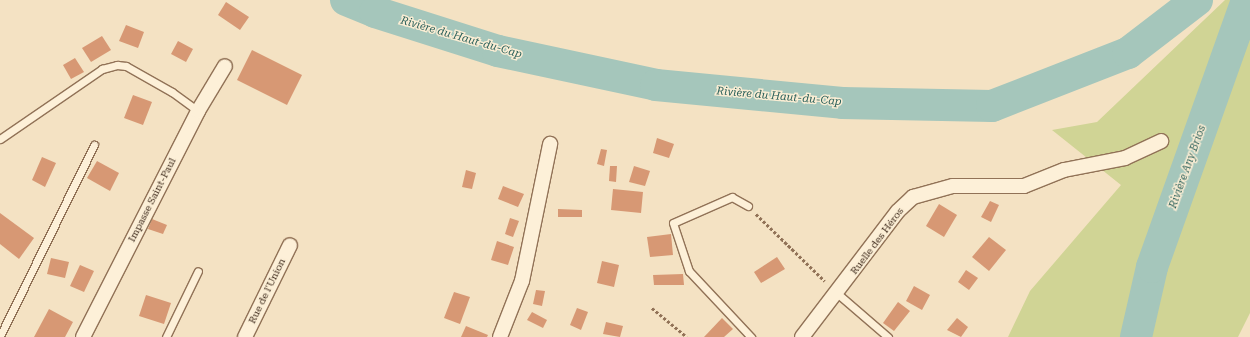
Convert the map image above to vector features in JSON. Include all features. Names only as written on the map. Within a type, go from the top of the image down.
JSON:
[{"type":"street","name":"Impasse Saint-Paul","points":[[83,337],[198,111],[225,66]]},
{"type":"street","name":"Ruelle des Héros","points":[[802,337],[838,294],[898,211],[913,197],[953,186],[1024,186],[1064,170],[1124,158],[1161,141]]},
{"type":"street","points":[[500,337],[522,281],[550,144]]},
{"type":"street","name":"Rue de l'Union","points":[[245,337],[290,245]]},
{"type":"lane","points":[[0,139],[102,69],[117,65],[126,66],[172,92],[198,111]]},
{"type":"lane","points":[[0,336],[94,145]]},
{"type":"lane","points":[[748,206],[732,197],[674,223],[688,271],[751,337]]},
{"type":"lane","points":[[166,337],[198,271]]},
{"type":"lane","points":[[838,294],[888,337]]},
{"type":"path","points":[[748,206],[838,294]]},
{"type":"path","points":[[652,308],[687,337]]},
{"type":"green space","points":[[1225,0],[1250,0],[1250,313],[1238,337],[1008,337],[1030,291],[1121,185],[1052,130],[1097,122]]},
{"type":"building","points":[[226,2],[249,17],[240,30],[218,15]]},
{"type":"building","points":[[126,25],[144,32],[138,48],[119,41]]},
{"type":"building","points":[[102,36],[111,50],[91,62],[82,48]]},
{"type":"building","points":[[178,41],[193,49],[186,62],[171,54]]},
{"type":"building","points":[[252,50],[302,75],[287,105],[237,80]]},
{"type":"building","points":[[75,58],[84,72],[71,79],[63,65]]},
{"type":"building","points":[[133,95],[152,102],[143,125],[124,118]]},
{"type":"building","points":[[657,138],[674,144],[669,158],[653,153]]},
{"type":"building","points":[[601,149],[607,150],[604,166],[597,164]]},
{"type":"building","points":[[42,157],[56,163],[45,187],[32,180]]},
{"type":"building","points":[[97,161],[119,173],[110,191],[87,178]]},
{"type":"building","points":[[610,166],[617,166],[616,182],[609,181]]},
{"type":"building","points":[[634,166],[650,171],[645,186],[629,182]]},
{"type":"building","points":[[466,170],[476,173],[472,189],[462,187]]},
{"type":"building","points":[[503,186],[524,194],[518,207],[498,199]]},
{"type":"building","points":[[613,189],[643,192],[641,213],[611,210]]},
{"type":"building","points":[[990,201],[999,205],[991,222],[981,217]]},
{"type":"building","points":[[939,204],[957,215],[944,237],[926,226]]},
{"type":"building","points":[[558,209],[582,210],[582,217],[558,217]]},
{"type":"building","points":[[0,213],[34,238],[19,259],[0,244]]},
{"type":"building","points":[[510,218],[519,221],[513,237],[505,234]]},
{"type":"building","points":[[152,219],[167,225],[163,234],[148,229]]},
{"type":"building","points":[[671,234],[673,255],[650,257],[647,237]]},
{"type":"building","points":[[989,237],[1006,250],[989,271],[972,257]]},
{"type":"building","points":[[497,241],[514,247],[508,265],[491,260]]},
{"type":"building","points":[[777,257],[785,269],[761,283],[754,272]]},
{"type":"building","points":[[51,258],[69,262],[65,278],[47,274]]},
{"type":"building","points":[[602,261],[619,265],[614,287],[597,283]]},
{"type":"building","points":[[80,265],[94,271],[84,292],[70,286]]},
{"type":"building","points":[[966,270],[978,278],[969,290],[958,282]]},
{"type":"building","points":[[683,274],[684,285],[654,285],[653,275]]},
{"type":"building","points":[[914,286],[930,295],[922,310],[906,301]]},
{"type":"building","points":[[536,290],[545,291],[542,306],[533,304]]},
{"type":"building","points":[[454,292],[470,297],[460,324],[444,318]]},
{"type":"building","points":[[146,295],[171,303],[164,324],[139,316]]},
{"type":"building","points":[[898,302],[910,311],[894,331],[883,323]]},
{"type":"building","points":[[577,308],[588,312],[581,330],[570,325]]},
{"type":"building","points":[[49,309],[73,322],[65,337],[34,337]]},
{"type":"building","points":[[532,312],[547,320],[543,328],[527,320]]},
{"type":"building","points":[[722,318],[733,329],[724,337],[704,337]]},
{"type":"building","points":[[957,318],[968,327],[961,337],[947,330]]},
{"type":"building","points":[[606,322],[623,326],[620,337],[603,334]]},
{"type":"building","points":[[466,326],[488,335],[487,337],[461,337]]},
{"type":"waterway","name":"Rivière du Haut-du-Cap","points":[[346,0],[375,12],[498,51],[656,85],[842,103],[992,106],[1128,53],[1197,0]]},
{"type":"waterway","name":"Rivière Any Brios","points":[[1136,337],[1152,267],[1247,0]]}]
